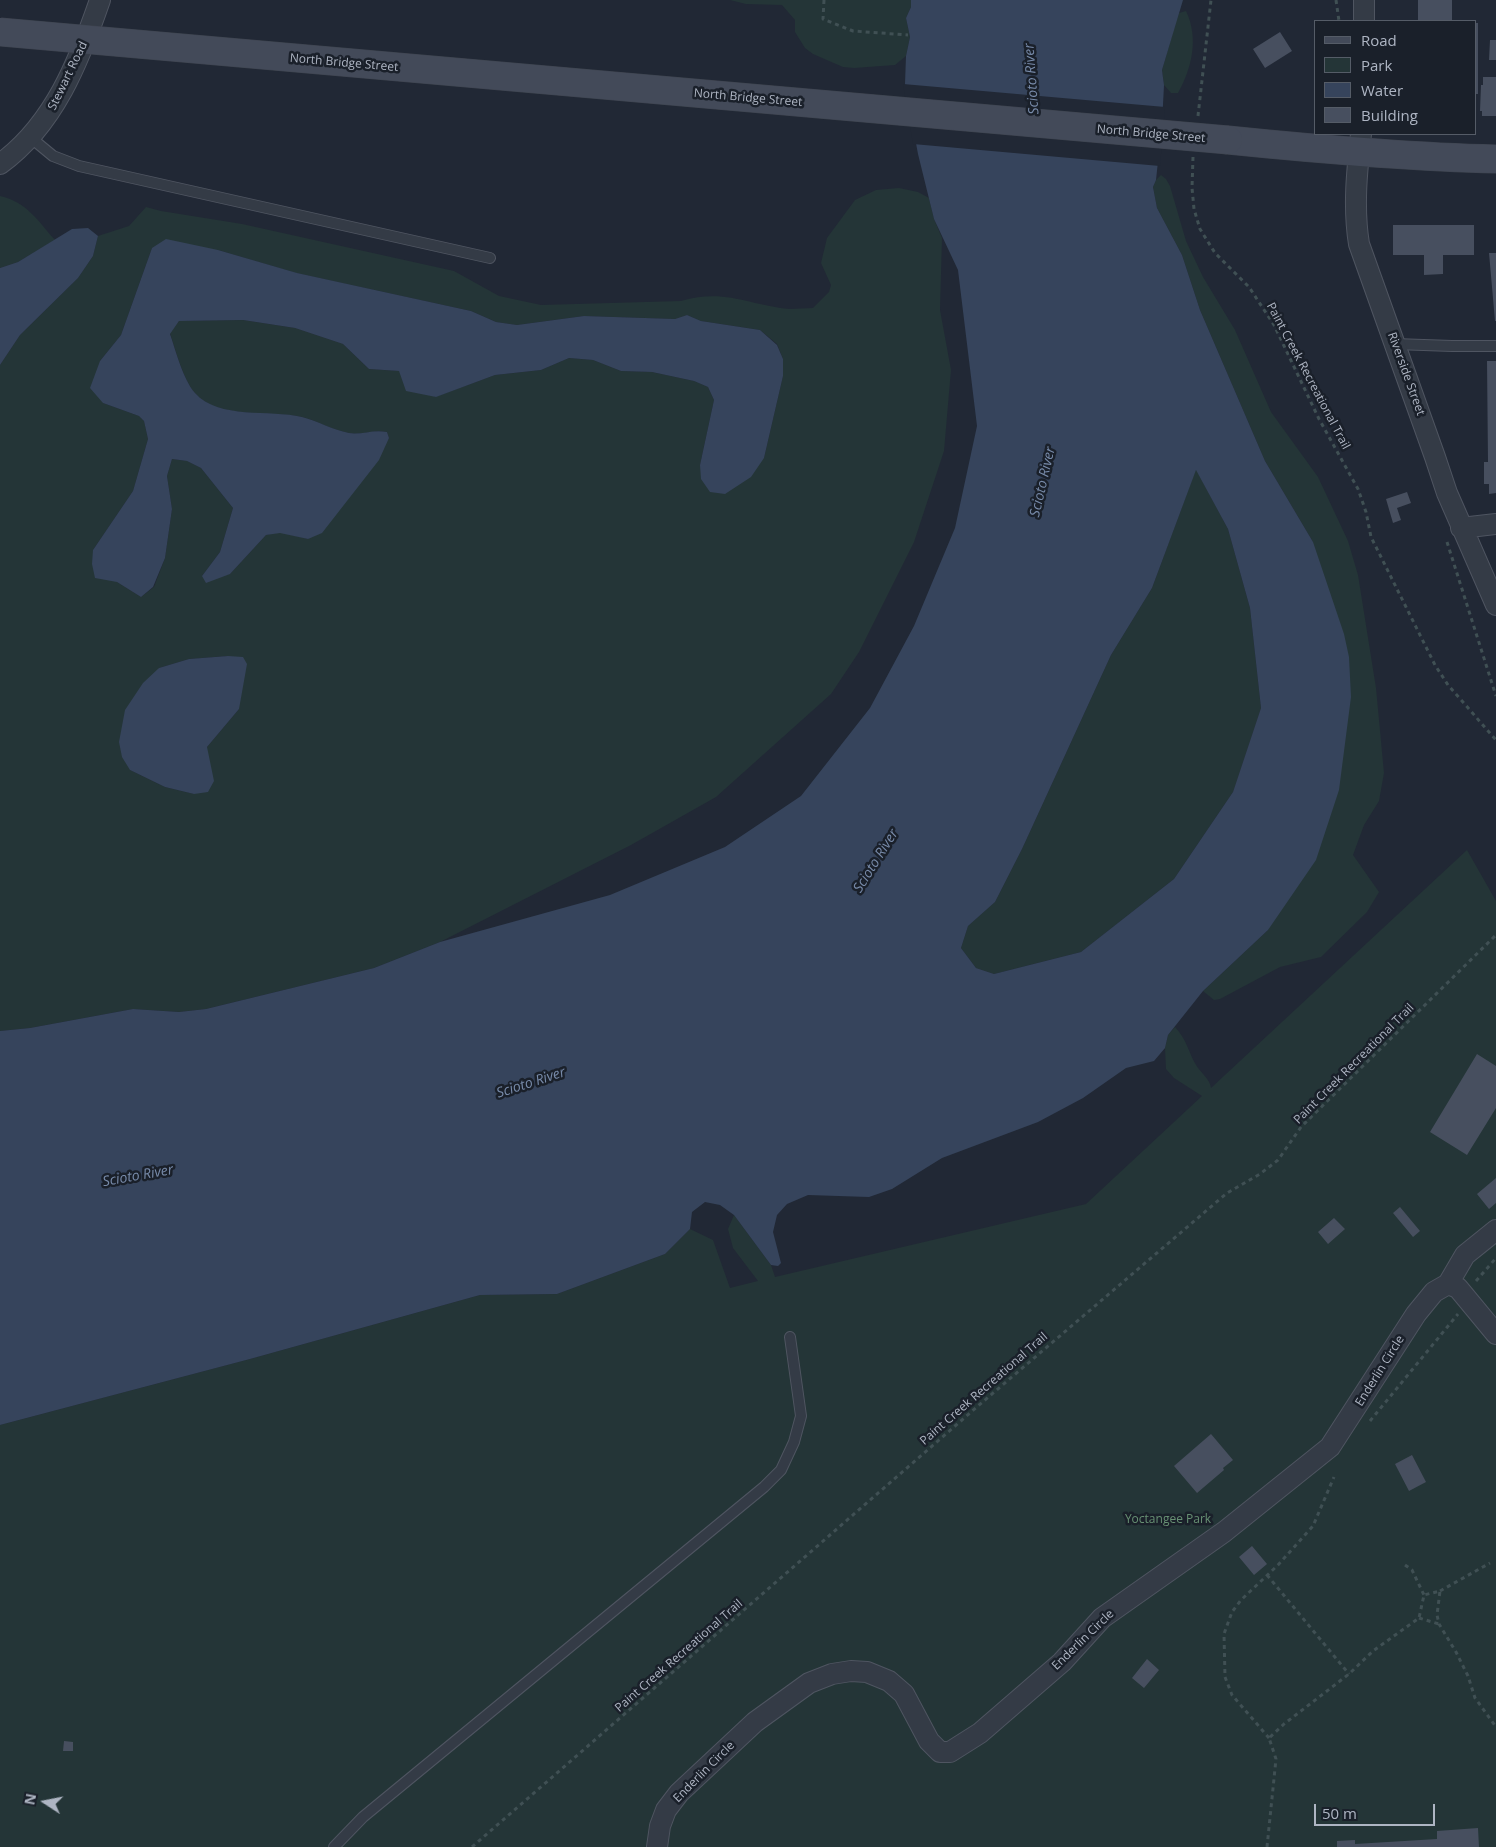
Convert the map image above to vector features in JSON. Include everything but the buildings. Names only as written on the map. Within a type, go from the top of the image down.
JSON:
[{"type":"main road","name":"North Bridge Street","points":[[0,32],[1228,140],[1360,143],[1438,158],[1496,159]]},
{"type":"street","name":"Stewart Road","points":[[0,164],[30,137],[49,114],[67,82],[100,0]]},
{"type":"street","points":[[1364,0],[1364,20]]},
{"type":"street","name":"Riverside Street","points":[[1360,143],[1356,219],[1359,244],[1447,493],[1453,532],[1496,605]]},
{"type":"street","points":[[1453,532],[1496,524]]},
{"type":"street","points":[[1496,1230],[1465,1255],[1448,1284],[1458,1288],[1496,1334]]},
{"type":"street","name":"Enderlin Circle","points":[[657,1847],[660,1826],[666,1810],[679,1793],[755,1722],[809,1684],[832,1674],[851,1671],[867,1672],[888,1681],[904,1694],[929,1741],[940,1752],[950,1752],[980,1734],[1062,1662],[1102,1618],[1224,1532],[1330,1447],[1416,1314],[1434,1292],[1448,1284]]},
{"type":"lane","points":[[30,137],[53,156],[79,166],[490,258]]},
{"type":"lane","points":[[1395,344],[1496,346]]},
{"type":"lane","points":[[334,1847],[363,1817],[764,1487],[781,1470],[794,1442],[801,1416],[790,1337]]},
{"type":"path","points":[[824,0],[823,19],[853,31],[908,35]]},
{"type":"path","points":[[1198,118],[1211,0]]},
{"type":"path","points":[[1336,0],[1339,20]]},
{"type":"path","name":"Paint Creek Recreational Trail","points":[[1194,147],[1192,188],[1194,209],[1200,229],[1216,253],[1249,287],[1274,325],[1319,419],[1358,489],[1366,512],[1371,537],[1435,664],[1448,685],[1496,740]]},
{"type":"path","points":[[1453,532],[1496,696]]},
{"type":"path","name":"Paint Creek Recreational Trail","points":[[472,1847],[978,1406],[1227,1193],[1260,1174],[1278,1160],[1301,1128],[1496,935]]},
{"type":"path","points":[[1476,1281],[1496,1258]]},
{"type":"path","points":[[1367,1424],[1458,1314]]},
{"type":"path","points":[[1267,1847],[1276,1759],[1269,1738],[1232,1695],[1225,1677],[1224,1634],[1232,1612],[1241,1600],[1301,1541],[1313,1526],[1334,1477]]},
{"type":"path","points":[[1424,1594],[1440,1591],[1490,1564]]},
{"type":"path","points":[[1269,1738],[1284,1724],[1349,1674],[1373,1651],[1419,1618],[1424,1594],[1412,1570],[1405,1565]]},
{"type":"path","points":[[1267,1575],[1349,1674]]},
{"type":"path","points":[[1440,1591],[1437,1615],[1439,1624],[1464,1668],[1475,1698],[1496,1727]]},
{"type":"path","points":[[1419,1618],[1439,1624]]},
{"type":"green space","points":[[730,0],[911,0],[911,7],[906,18],[910,37],[906,56],[895,65],[843,67],[813,54],[805,48],[795,32],[795,20],[782,5],[746,4]]},
{"type":"green space","points":[[1186,11],[1192,32],[1192,53],[1187,73],[1178,93],[1171,93],[1164,85],[1162,70],[1179,13]]},
{"type":"green space","points":[[1161,175],[1170,186],[1186,241],[1203,277],[1235,330],[1271,412],[1318,477],[1348,541],[1358,575],[1376,688],[1384,773],[1379,801],[1364,825],[1353,855],[1379,892],[1367,912],[1321,957],[1280,967],[1220,999],[1214,1000],[1203,991],[1268,930],[1313,542],[1265,461],[1200,310],[1182,255],[1157,208],[1153,187]]},
{"type":"green space","points":[[899,188],[918,192],[929,198],[934,219],[942,238],[940,310],[951,370],[944,451],[914,542],[859,652],[831,694],[716,797],[631,845],[440,942],[374,968],[206,1009],[179,1012],[133,1009],[30,1028],[0,1031],[0,365],[20,335],[78,278],[93,256],[98,236],[129,226],[146,207],[242,224],[454,271],[499,296],[541,305],[681,301],[711,296],[790,309],[813,308],[829,292],[831,285],[821,263],[827,238],[855,200],[876,190]],"holes":[[[152,248],[218,250],[296,273],[471,311],[496,322],[517,325],[584,316],[675,319],[687,315],[701,321],[760,330],[777,344],[783,359],[783,376],[764,458],[700,465],[714,400],[708,387],[694,381],[652,372],[621,371],[593,360],[569,358],[541,370],[495,375],[435,397],[399,371],[369,369],[343,344],[295,328],[243,320],[179,321],[170,333],[177,356],[183,373],[191,387],[205,401],[231,411],[302,417],[349,433],[387,432],[389,438],[308,539],[280,532],[266,535],[230,574],[202,576],[220,552],[233,508],[201,468],[187,461],[172,459],[167,476],[172,509],[165,558],[154,587],[141,597],[117,582],[93,550],[133,491],[148,439],[144,421],[139,416],[103,403],[100,361],[121,335]],[[228,656],[239,709],[207,747],[194,794],[165,787],[130,770],[159,668],[189,659]]]},
{"type":"green space","points":[[0,196],[25,208],[55,240],[18,262],[0,268]]},
{"type":"green space","points":[[1196,469],[1228,529],[1250,608],[1261,708],[1233,792],[1174,879],[1081,952],[994,974],[976,968],[961,948],[968,926],[995,902],[1022,849],[1111,655],[1152,588]]},
{"type":"green space","name":"Yoctangee Park","points":[[1467,850],[1496,901],[1496,1847],[0,1847],[0,1425],[250,1359],[480,1295],[557,1294],[665,1254],[690,1229],[713,1240],[730,1288],[758,1281],[733,1248],[728,1229],[734,1215],[771,1265],[775,1277],[1086,1204],[1202,1096],[1174,1078],[1166,1069],[1165,1048],[1168,1035],[1175,1027],[1211,1088]]},
{"type":"water","name":"Scioto River","points":[[911,0],[1183,0],[1162,70],[1164,85],[1162,124],[1156,180],[1153,187],[1157,208],[1182,255],[1200,310],[1265,461],[1313,542],[1344,634],[1349,657],[1351,697],[1339,790],[1316,860],[1268,930],[1203,991],[1168,1035],[1165,1048],[1154,1061],[1126,1068],[1083,1098],[1038,1122],[942,1158],[892,1189],[869,1197],[808,1195],[787,1204],[777,1215],[773,1232],[781,1263],[778,1266],[771,1265],[734,1215],[720,1205],[705,1202],[692,1212],[690,1229],[665,1254],[557,1294],[480,1295],[250,1359],[0,1425],[0,1031],[30,1028],[133,1009],[179,1012],[206,1009],[374,968],[440,942],[610,895],[725,847],[801,796],[870,708],[914,626],[955,528],[977,426],[958,270],[934,219],[918,154],[905,84],[906,56],[910,37],[906,18],[911,7]],"holes":[[[1196,470],[1228,529],[1250,608],[1261,708],[1233,792],[1174,879],[1081,952],[994,974],[976,968],[961,948],[968,926],[995,902],[1022,849],[1111,655],[1152,588]]]},
{"type":"water","points":[[88,228],[98,236],[93,256],[78,278],[20,335],[0,365],[0,268],[18,262],[72,229]]},
{"type":"water","points":[[166,239],[218,250],[297,273],[471,311],[496,322],[517,325],[584,316],[675,319],[687,315],[701,321],[760,330],[777,345],[783,359],[783,376],[764,458],[751,477],[725,494],[710,492],[701,479],[700,465],[714,400],[708,387],[694,381],[652,372],[621,371],[593,360],[569,358],[541,370],[495,375],[436,397],[406,391],[399,371],[369,369],[343,344],[295,328],[243,320],[179,321],[170,334],[180,365],[195,393],[205,401],[217,407],[231,410],[302,417],[349,433],[387,432],[389,438],[379,460],[322,533],[308,539],[280,533],[266,535],[230,574],[206,583],[202,576],[220,552],[233,508],[201,468],[187,461],[172,459],[167,476],[172,509],[165,558],[153,587],[141,597],[117,582],[95,578],[92,564],[93,550],[133,491],[148,439],[144,421],[139,416],[103,403],[90,388],[100,361],[121,335],[152,248]]},
{"type":"water","points":[[228,656],[243,657],[247,664],[239,709],[207,747],[214,781],[208,792],[194,794],[165,787],[130,770],[122,757],[119,742],[125,710],[143,683],[159,668],[189,659]]},
{"type":"pier","points":[[903,84],[1165,107],[1160,166],[913,144]]}]
